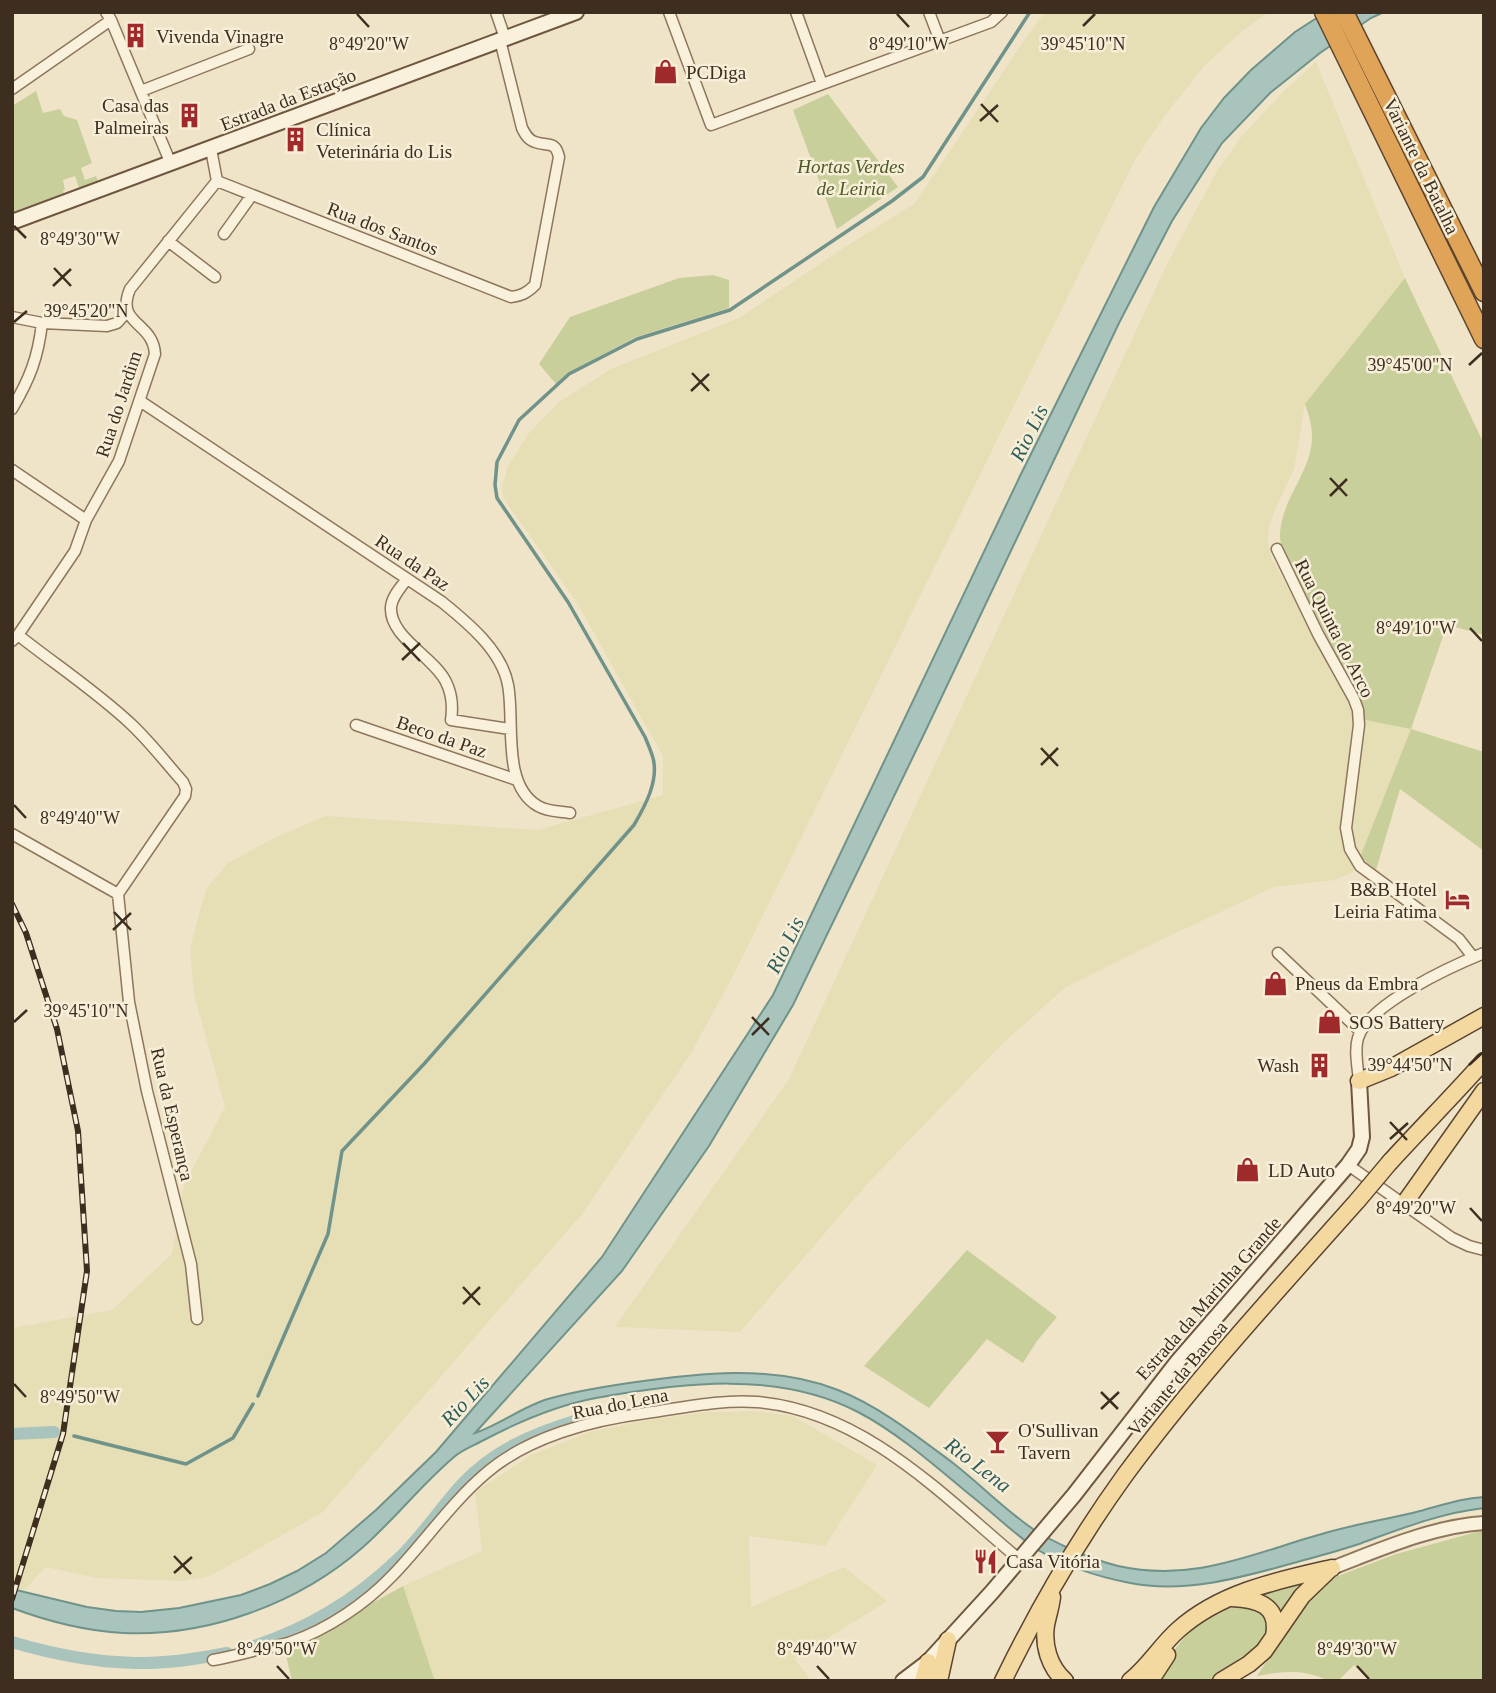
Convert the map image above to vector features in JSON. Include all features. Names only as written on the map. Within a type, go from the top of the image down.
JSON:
[{"type":"highway","name":"Variante da Batalha","points":[[1324,12],[1484,339]]},
{"type":"highway","name":"Variante da Batalha","points":[[1345,12],[1385,80],[1426,174],[1484,292]]},
{"type":"highway","points":[[1357,12],[1385,80]]},
{"type":"main road","name":"Estrada da Estação","points":[[12,222],[576,12]]},
{"type":"main road","points":[[1359,1081],[1391,1068],[1484,1016]]},
{"type":"main road","name":"Variante da Barosa","points":[[1420,1129],[1442,1097],[1484,1047]]},
{"type":"main road","name":"Variante da Barosa","points":[[1003,1681],[1050,1591],[1095,1519],[1158,1432],[1390,1162],[1484,1061]]},
{"type":"main road","name":"Estrada da Marinha Grande","points":[[948,1640],[1023,1557],[1164,1377],[1348,1165],[1359,1149],[1362,1137],[1359,1081]]},
{"type":"main road","points":[[1404,1203],[1484,1091]]},
{"type":"main road","points":[[1130,1681],[1172,1636],[1190,1621],[1230,1598],[1246,1590],[1332,1568]]},
{"type":"main road","points":[[1221,1681],[1259,1655],[1302,1596],[1332,1568]]},
{"type":"main road","points":[[1050,1591],[1052,1600],[1046,1628],[1046,1648],[1054,1667],[1065,1681]]},
{"type":"main road","points":[[1230,1598],[1258,1601],[1268,1608],[1275,1622],[1273,1638]]},
{"type":"main road","points":[[1150,1681],[1190,1621]]},
{"type":"main road","points":[[923,1681],[938,1674],[948,1640]]},
{"type":"main road","points":[[903,1681],[938,1674]]},
{"type":"street","points":[[496,12],[503,39]]},
{"type":"street","points":[[669,12],[711,125],[991,22],[1002,12]]},
{"type":"street","points":[[796,12],[822,84]]},
{"type":"street","points":[[929,12],[940,41]]},
{"type":"street","points":[[12,89],[108,16],[170,164]]},
{"type":"street","name":"Rua dos Santos","points":[[217,181],[511,297],[528,292],[535,285],[559,158],[554,146],[535,142],[528,138],[522,128],[503,39]]},
{"type":"street","points":[[141,91],[249,48]]},
{"type":"street","points":[[12,317],[42,323],[117,323],[127,312],[126,298],[130,289],[217,181],[212,149]]},
{"type":"street","points":[[224,234],[252,195]]},
{"type":"street","points":[[168,241],[215,277]]},
{"type":"street","name":"Rua do Jardim","points":[[15,638],[75,551],[86,520],[120,461],[155,354],[153,341],[148,333],[127,312]]},
{"type":"street","points":[[12,409],[35,365],[42,323]]},
{"type":"street","name":"Rua da Paz","points":[[140,401],[442,602],[463,619],[493,653],[508,685],[510,729],[517,780]]},
{"type":"street","points":[[12,470],[86,520]]},
{"type":"street","name":"Rua Quinta do Arco","points":[[1278,549],[1307,613],[1358,710],[1359,725],[1346,828],[1354,858],[1367,873],[1459,939],[1473,957]]},
{"type":"street","points":[[407,579],[395,594],[391,607],[393,618],[404,636],[437,668],[445,681],[450,693],[451,720],[510,729]]},
{"type":"street","points":[[12,834],[118,894],[186,796],[186,789],[176,773],[131,724],[99,697],[15,638]]},
{"type":"street","name":"Beco da Paz","points":[[356,725],[517,780]]},
{"type":"street","points":[[517,780],[527,797],[537,806],[570,813]]},
{"type":"street","name":"Rua da Esperança","points":[[118,894],[129,1002],[147,1091],[191,1264],[197,1319]]},
{"type":"street","points":[[1278,953],[1360,1031]]},
{"type":"street","points":[[1359,1081],[1357,1041],[1360,1031],[1376,1014],[1411,988],[1484,953]]},
{"type":"street","points":[[1348,1165],[1452,1237],[1484,1250]]},
{"type":"street","name":"Rua do Lena","points":[[214,1660],[290,1643],[360,1604],[392,1576],[471,1486],[488,1471],[521,1451],[561,1433],[598,1421],[722,1403],[754,1402],[780,1405],[841,1424],[900,1460],[1023,1557]]},
{"type":"street","points":[[1332,1568],[1429,1534],[1484,1523]]},
{"type":"shaded area","points":[[1045,12],[1269,12],[1241,32],[1204,66],[1166,114],[1135,160],[733,976],[691,1053],[583,1213],[323,1512],[210,1576],[184,1581],[98,1578],[45,1567],[12,1605],[12,1328],[112,1310],[172,1254],[184,1185],[225,1107],[194,994],[190,948],[206,889],[228,863],[274,838],[326,816],[538,830],[663,795],[663,756],[576,601],[504,499],[502,487],[508,466],[529,433],[559,402],[611,369],[739,318],[914,204]]},
{"type":"shaded area","points":[[1316,62],[1405,278],[1305,404],[1294,469],[1269,527],[1268,542],[1272,559],[1351,702],[1356,718],[1346,787],[1355,787],[1365,720],[1411,729],[1353,872],[1335,880],[1274,887],[1066,987],[1001,1045],[868,1183],[740,1332],[615,1327],[789,1079],[1166,266],[1217,171],[1241,137],[1285,90]]},
{"type":"shaded area","points":[[753,1411],[793,1416],[877,1465],[825,1546],[749,1536],[751,1607],[844,1567],[887,1601],[795,1659],[811,1681],[435,1681],[403,1586],[482,1551],[475,1492],[531,1455],[589,1432],[706,1412]]},
{"type":"green space","points":[[36,91],[43,113],[60,109],[64,116],[77,120],[92,163],[81,168],[85,180],[96,176],[98,181],[79,188],[75,176],[63,180],[64,193],[12,212],[12,106]]},
{"type":"green space","name":"Hortas Verdes de Leiria","points":[[828,94],[898,187],[837,229],[793,110]]},
{"type":"green space","points":[[713,275],[729,280],[729,308],[636,337],[568,373],[556,384],[539,364],[570,317],[679,278]]},
{"type":"green space","points":[[1405,278],[1484,444],[1484,635],[1447,625],[1411,729],[1365,720],[1360,698],[1282,552],[1280,536],[1285,510],[1311,450],[1311,429],[1305,404]]},
{"type":"green space","points":[[1411,729],[1484,752],[1484,851],[1400,789],[1376,870],[1360,857]]},
{"type":"green space","points":[[967,1250],[1057,1317],[1023,1363],[987,1339],[929,1408],[864,1366]]},
{"type":"green space","points":[[1484,1530],[1484,1681],[1370,1681],[1354,1665],[1338,1681],[1296,1672],[1257,1676],[1307,1600],[1330,1579],[1396,1554]]},
{"type":"green space","points":[[1309,1578],[1281,1613],[1272,1602],[1255,1594]]},
{"type":"green space","points":[[403,1586],[435,1681],[292,1681],[285,1651]]},
{"type":"green space","points":[[1236,1604],[1263,1611],[1269,1630],[1256,1647],[1240,1662],[1208,1681],[1154,1681],[1179,1644],[1197,1625]]},
{"type":"water","name":"Rio Lis","points":[[1326,12],[1384,12],[1320,53],[1270,93],[1222,143],[1172,221],[1119,323],[793,1005],[709,1146],[622,1271],[475,1433],[539,1402],[558,1396],[655,1379],[735,1373],[813,1382],[838,1390],[883,1413],[953,1463],[1023,1522],[1052,1540],[1108,1563],[1146,1570],[1173,1571],[1223,1563],[1337,1530],[1468,1499],[1484,1497],[1484,1508],[1436,1518],[1344,1549],[1235,1578],[1172,1586],[1130,1583],[1082,1570],[1038,1550],[915,1450],[858,1412],[795,1390],[762,1385],[695,1385],[596,1398],[567,1405],[495,1434],[457,1455],[374,1537],[337,1568],[280,1601],[250,1613],[187,1629],[123,1633],[66,1625],[12,1608],[12,1589],[116,1611],[141,1612],[179,1608],[241,1595],[297,1571],[326,1553],[376,1510],[436,1452],[602,1257],[773,995],[1020,476],[1154,207],[1201,128],[1224,98],[1251,70],[1295,32]]},
{"type":"waterway","points":[[258,1396],[328,1234],[342,1151],[424,1064],[634,825],[653,784],[653,758],[645,737],[568,602],[497,498],[497,462],[519,420],[569,374],[637,339],[730,310],[892,201],[923,177],[1030,12]]},
{"type":"waterway","points":[[74,1436],[186,1464],[233,1438],[253,1404]]},
{"type":"waterway","points":[[245,1649],[288,1633],[328,1613],[365,1588],[400,1557],[462,1484],[487,1461],[530,1437],[578,1420]]},
{"type":"waterway","points":[[12,1434],[54,1432]]},
{"type":"waterway","points":[[12,1642],[73,1657],[120,1662],[170,1662],[227,1653]]},
{"type":"railway","points":[[12,904],[26,933],[57,1029],[78,1131],[87,1271],[63,1434],[12,1599]]},
{"type":"place","name":"Vivenda Vinagre","points":[[136,36]]},
{"type":"place","name":"PCDiga","points":[[666,72]]},
{"type":"place","name":"Casa das Palmeiras","points":[[189,116]]},
{"type":"place","name":"Clínica Veterinária do Lis","points":[[296,140]]},
{"type":"place","name":"B&B Hotel Leiria Fatima","points":[[1457,900]]},
{"type":"place","name":"Pneus da Embra","points":[[1275,983]]},
{"type":"place","name":"SOS Battery","points":[[1329,1022]]},
{"type":"place","name":"Wash","points":[[1319,1065]]},
{"type":"place","name":"LD Auto","points":[[1248,1170]]},
{"type":"place","name":"O'Sullivan Tavern","points":[[998,1441]]},
{"type":"place","name":"Casa Vitória","points":[[986,1561]]},
{"type":"water label","name":"Rio Lena","points":[[978,1465]]}]
